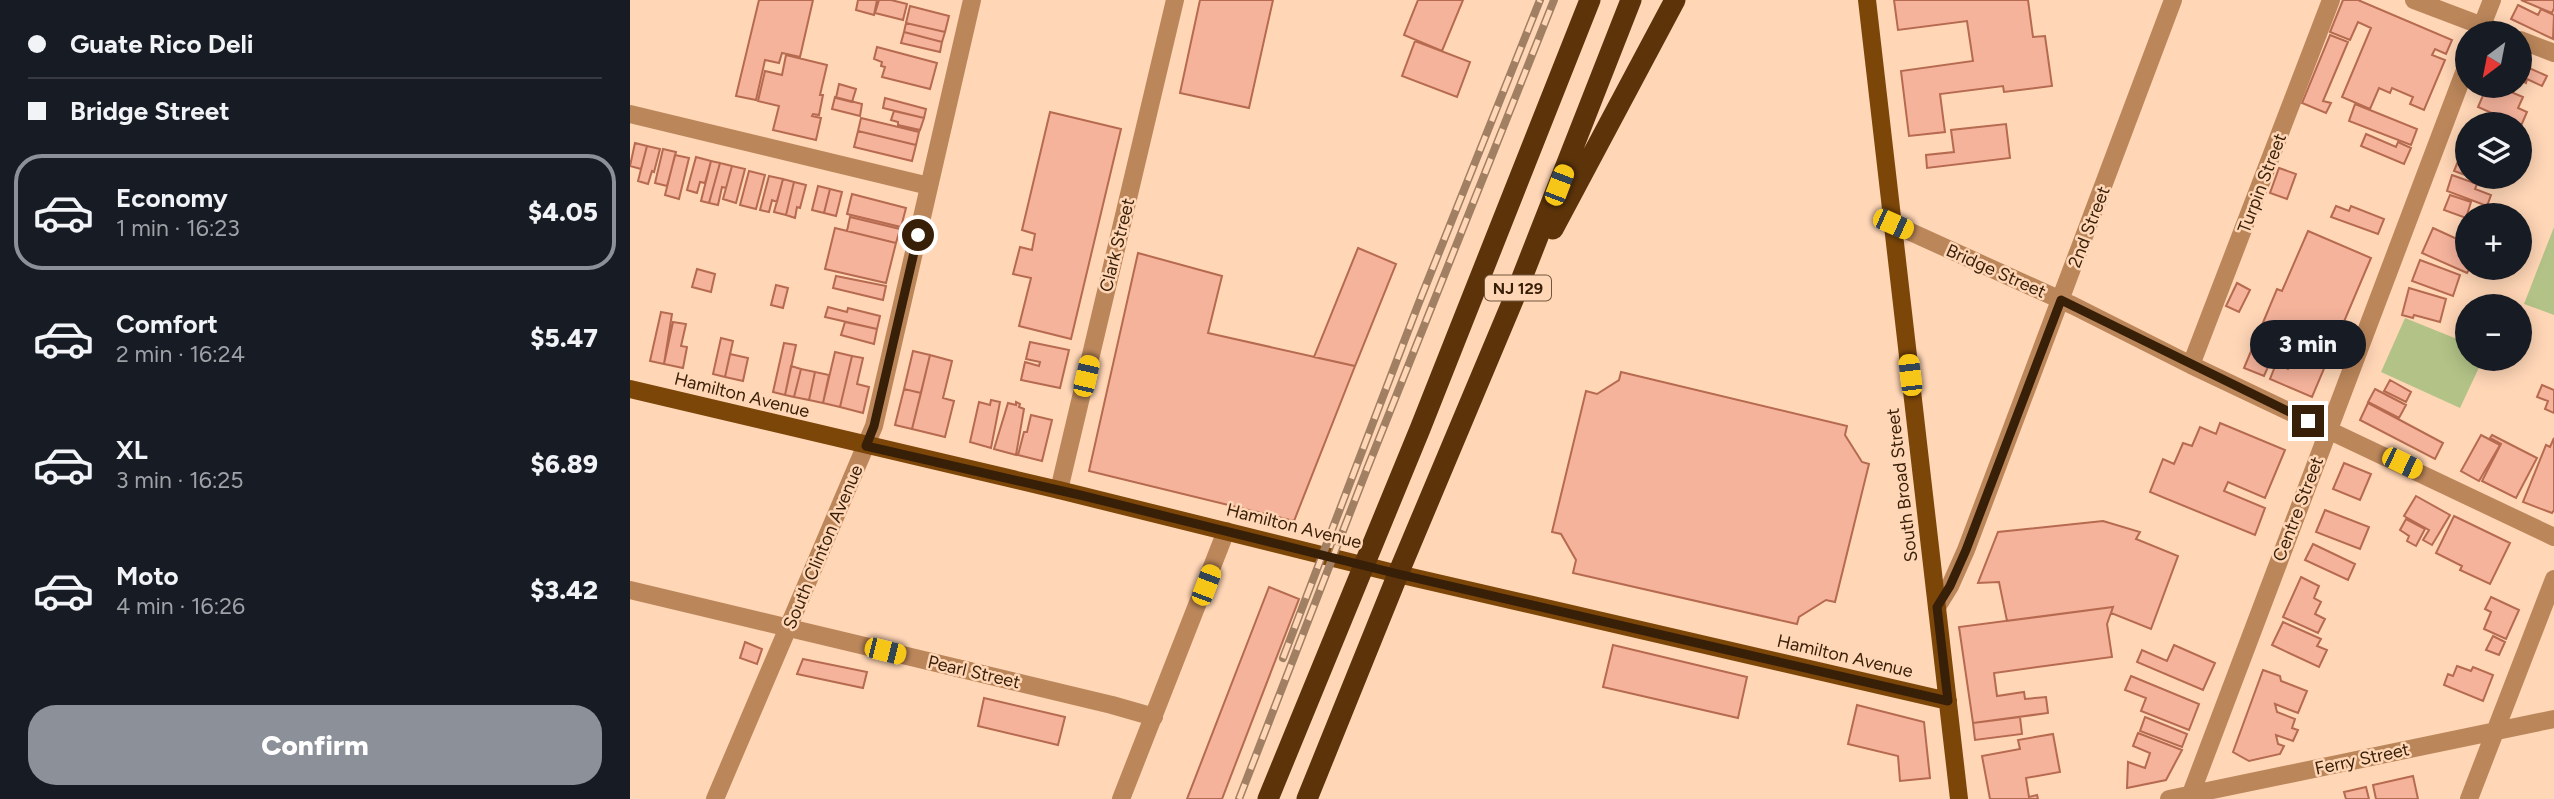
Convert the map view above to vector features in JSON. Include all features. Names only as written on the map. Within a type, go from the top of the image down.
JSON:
[{"type":"highway","name":"NJ 129","points":[[1268,799],[1411,452],[1590,0]]},
{"type":"highway","name":"NJ 129","points":[[1307,799],[1514,298],[1631,0]]},
{"type":"highway","points":[[1514,298],[1573,194],[1675,0]]},
{"type":"main road","name":"South Broad Street","points":[[1867,0],[1959,799]]},
{"type":"main road","name":"Hamilton Avenue","points":[[630,389],[1059,490],[1398,574],[1948,701]]},
{"type":"street","name":"South Clinton Avenue","points":[[715,799],[874,426],[972,0]]},
{"type":"street","name":"Clark Street","points":[[1059,490],[1175,0]]},
{"type":"street","name":"2nd Street","points":[[1937,607],[1966,550],[2174,0]]},
{"type":"street","name":"Turpin Street","points":[[2191,365],[2331,0]]},
{"type":"street","points":[[2414,0],[2460,21]]},
{"type":"street","points":[[2484,21],[2492,0]]},
{"type":"street","points":[[2532,45],[2554,53]]},
{"type":"street","name":"Centre Street","points":[[2190,797],[2455,96]]},
{"type":"street","points":[[630,114],[929,186]]},
{"type":"street","name":"Bridge Street","points":[[1893,224],[2061,300],[2191,365],[2554,537]]},
{"type":"street","points":[[1121,799],[1226,531]]},
{"type":"street","points":[[2469,799],[2554,579]]},
{"type":"street","name":"Pearl Street","points":[[630,590],[1154,717]]},
{"type":"street","name":"Ferry Street","points":[[2169,799],[2190,797],[2554,719]]},
{"type":"green space","points":[[2554,227],[2554,315],[2532,307],[2532,294],[2528,294]]},
{"type":"green space","points":[[2405,318],[2455,338],[2455,371],[2477,371],[2460,408],[2381,372]]},
{"type":"building","points":[[759,0],[813,0],[800,57],[782,53],[779,63],[765,60],[756,100],[736,96]]},
{"type":"building","points":[[858,0],[877,0],[874,15],[856,10]]},
{"type":"building","points":[[879,0],[907,4],[903,20],[875,13]]},
{"type":"building","points":[[1200,0],[1273,0],[1249,108],[1180,93]]},
{"type":"building","points":[[1418,0],[1463,0],[1442,51],[1404,35]]},
{"type":"building","points":[[1894,0],[2028,0],[2033,37],[2045,36],[2052,86],[2004,92],[2003,86],[1940,94],[1945,132],[1909,136],[1901,71],[1973,61],[1967,21],[1898,30]]},
{"type":"building","points":[[2343,0],[2358,0],[2452,40],[2446,54],[2435,49],[2432,55],[2445,60],[2424,110],[2410,104],[2413,97],[2392,88],[2390,93],[2379,88],[2370,109],[2342,97],[2371,28],[2358,22],[2350,40],[2330,32]]},
{"type":"building","points":[[2521,0],[2554,0],[2554,8],[2552,13]]},
{"type":"building","points":[[2518,5],[2538,15],[2541,9],[2554,15],[2553,39],[2532,29],[2532,21],[2511,19]]},
{"type":"building","points":[[910,6],[949,16],[945,32],[906,23]]},
{"type":"building","points":[[906,23],[945,32],[942,42],[904,32]]},
{"type":"building","points":[[904,32],[942,42],[940,52],[901,43]]},
{"type":"building","points":[[2330,35],[2348,42],[2323,101],[2331,103],[2326,113],[2302,103]]},
{"type":"building","points":[[1415,41],[1470,62],[1457,97],[1402,76]]},
{"type":"building","points":[[877,47],[937,63],[930,89],[882,77],[885,67],[881,66],[882,62],[874,59]]},
{"type":"building","points":[[786,55],[827,65],[820,95],[823,95],[819,115],[812,116],[821,118],[816,140],[773,130],[779,106],[758,101],[765,71],[782,75]]},
{"type":"building","points":[[2532,69],[2547,76],[2542,86],[2532,81]]},
{"type":"building","points":[[839,84],[856,89],[852,102],[836,98]]},
{"type":"building","points":[[835,97],[862,104],[860,116],[832,109]]},
{"type":"building","points":[[885,98],[926,109],[924,118],[883,108]]},
{"type":"building","points":[[2482,98],[2523,98],[2518,108],[2527,112],[2489,112],[2478,107]]},
{"type":"building","points":[[2355,104],[2417,129],[2411,145],[2349,121]]},
{"type":"building","points":[[894,111],[924,118],[920,130],[898,125],[898,122],[891,120]]},
{"type":"building","points":[[1050,112],[1121,129],[1071,339],[1019,326],[1031,278],[1013,274],[1020,247],[1032,250],[1035,234],[1022,230]]},
{"type":"building","points":[[861,118],[919,132],[916,145],[858,131]]},
{"type":"building","points":[[2006,124],[2010,158],[1927,168],[1926,155],[1954,152],[1951,130]]},
{"type":"building","points":[[858,131],[916,145],[912,161],[854,147]]},
{"type":"building","points":[[2366,134],[2396,147],[2398,142],[2411,148],[2404,164],[2361,146]]},
{"type":"building","points":[[635,143],[647,146],[641,169],[630,166]]},
{"type":"building","points":[[647,146],[660,149],[648,184],[638,181]]},
{"type":"building","points":[[663,149],[676,152],[667,186],[655,183]]},
{"type":"building","points":[[675,155],[689,158],[679,199],[665,195]]},
{"type":"building","points":[[696,157],[711,161],[705,183],[700,182],[697,193],[687,190]]},
{"type":"building","points":[[711,161],[720,163],[709,203],[701,201]]},
{"type":"building","points":[[720,163],[732,166],[726,188],[722,187],[718,205],[709,203]]},
{"type":"building","points":[[732,166],[745,169],[736,203],[723,199]]},
{"type":"building","points":[[2279,168],[2296,174],[2287,199],[2270,193]]},
{"type":"building","points":[[749,171],[765,175],[756,209],[740,205]]},
{"type":"building","points":[[2452,175],[2455,176],[2455,189],[2475,189],[2491,195],[2488,203],[2479,203],[2447,191]]},
{"type":"building","points":[[769,176],[783,179],[777,202],[772,200],[769,212],[760,210]]},
{"type":"building","points":[[783,179],[794,182],[786,215],[774,212]]},
{"type":"building","points":[[794,182],[806,185],[795,218],[786,215]]},
{"type":"building","points":[[818,186],[830,189],[824,213],[812,210]]},
{"type":"building","points":[[830,189],[842,192],[836,216],[824,213]]},
{"type":"building","points":[[852,194],[906,208],[901,227],[847,214]]},
{"type":"building","points":[[2450,195],[2471,202],[2455,203],[2455,214],[2444,210]]},
{"type":"building","points":[[2336,206],[2349,211],[2351,206],[2384,219],[2378,234],[2331,217]]},
{"type":"building","points":[[850,217],[900,229],[896,243],[847,231]]},
{"type":"building","points":[[835,228],[896,243],[886,283],[825,269]]},
{"type":"building","points":[[2433,228],[2455,238],[2455,268],[2422,253]]},
{"type":"building","points":[[2308,231],[2371,258],[2312,397],[2270,379],[2276,364],[2288,369],[2292,360],[2274,353],[2264,376],[2244,368],[2277,289],[2282,291]]},
{"type":"building","points":[[1358,248],[1396,264],[1355,366],[1314,357]]},
{"type":"building","points":[[1138,253],[1222,276],[1208,333],[1355,366],[1294,521],[1089,471]]},
{"type":"building","points":[[2420,260],[2455,273],[2455,280],[2458,280],[2453,296],[2412,281]]},
{"type":"building","points":[[697,269],[715,274],[711,292],[692,287]]},
{"type":"building","points":[[836,276],[886,286],[883,300],[833,288]]},
{"type":"building","points":[[2237,283],[2250,290],[2239,312],[2226,306]]},
{"type":"building","points":[[776,285],[788,288],[783,308],[771,305]]},
{"type":"building","points":[[2409,288],[2446,299],[2440,322],[2414,315],[2413,318],[2402,315]]},
{"type":"building","points":[[828,307],[847,312],[848,308],[880,316],[877,329],[825,317]]},
{"type":"building","points":[[661,312],[672,314],[664,364],[650,361]]},
{"type":"building","points":[[673,322],[686,324],[681,346],[687,347],[683,368],[664,364]]},
{"type":"building","points":[[845,322],[877,329],[874,344],[841,335]]},
{"type":"building","points":[[721,338],[733,341],[725,377],[713,374]]},
{"type":"building","points":[[1030,342],[1069,350],[1060,388],[1021,380],[1025,362],[1039,366],[1040,362],[1026,359]]},
{"type":"building","points":[[784,343],[796,345],[785,395],[773,392]]},
{"type":"building","points":[[913,351],[930,355],[921,393],[904,389]]},
{"type":"building","points":[[835,352],[852,356],[840,407],[823,403]]},
{"type":"building","points":[[730,354],[748,358],[743,381],[725,377]]},
{"type":"building","points":[[930,355],[952,361],[943,398],[954,401],[945,437],[912,429]]},
{"type":"building","points":[[852,356],[863,358],[857,384],[869,387],[863,413],[840,407]]},
{"type":"building","points":[[791,366],[801,369],[794,397],[785,395]]},
{"type":"building","points":[[801,369],[815,372],[809,400],[794,397]]},
{"type":"building","points":[[815,372],[829,375],[823,403],[809,400]]},
{"type":"building","points":[[1621,372],[1847,426],[1845,435],[1862,462],[1869,464],[1835,602],[1826,600],[1799,617],[1797,624],[1573,573],[1576,560],[1561,534],[1552,532],[1586,391],[1597,394],[1619,380]]},
{"type":"building","points":[[2390,380],[2411,392],[2406,402],[2384,391]]},
{"type":"building","points":[[2542,385],[2554,390],[2554,413],[2545,409],[2548,401],[2537,397]]},
{"type":"building","points":[[904,389],[921,393],[912,429],[895,425]]},
{"type":"building","points":[[2375,389],[2406,405],[2399,418],[2368,402]]},
{"type":"building","points":[[991,400],[1000,402],[991,448],[970,442],[979,402],[990,405]]},
{"type":"building","points":[[1016,402],[1024,409],[1016,455],[994,449],[1008,403],[1016,405]]},
{"type":"building","points":[[2368,403],[2443,443],[2435,459],[2360,420]]},
{"type":"building","points":[[1031,415],[1052,420],[1042,461],[1018,455]]},
{"type":"building","points":[[2220,423],[2285,450],[2265,498],[2228,482],[2224,491],[2265,508],[2255,535],[2150,492],[2163,459],[2174,464],[2183,443],[2192,446],[2200,427],[2216,434]]},
{"type":"building","points":[[2481,435],[2500,445],[2479,481],[2461,471]]},
{"type":"building","points":[[2492,435],[2537,458],[2516,498],[2482,481],[2501,444],[2490,438]]},
{"type":"building","points":[[2554,438],[2552,513],[2523,502],[2546,445],[2550,447]]},
{"type":"building","points":[[2344,463],[2371,474],[2360,500],[2333,489]]},
{"type":"building","points":[[2416,496],[2450,515],[2432,545],[2423,540],[2429,530],[2404,516]]},
{"type":"building","points":[[2325,510],[2369,527],[2360,549],[2316,532]]},
{"type":"building","points":[[2454,516],[2510,543],[2490,584],[2460,570],[2462,566],[2436,553]]},
{"type":"building","points":[[2406,519],[2425,529],[2416,546],[2407,541],[2409,536],[2400,530]]},
{"type":"building","points":[[2103,521],[2140,532],[2136,539],[2178,556],[2151,629],[2111,613],[2113,607],[2007,621],[1999,582],[1978,583],[1998,532]]},
{"type":"building","points":[[2313,544],[2355,564],[2348,580],[2305,560]]},
{"type":"building","points":[[2301,577],[2319,586],[2314,598],[2321,602],[2315,614],[2325,619],[2318,633],[2283,617]]},
{"type":"building","points":[[1269,587],[1299,599],[1222,799],[1187,799]]},
{"type":"building","points":[[2491,597],[2519,610],[2506,639],[2484,629],[2491,612],[2485,609]]},
{"type":"building","points":[[2113,607],[2107,624],[2112,657],[1994,673],[1997,696],[2024,692],[2025,699],[2046,697],[2048,713],[1973,723],[1959,627]]},
{"type":"building","points":[[2283,622],[2321,639],[2317,646],[2327,650],[2319,667],[2272,645]]},
{"type":"building","points":[[2493,636],[2505,642],[2499,655],[2486,650]]},
{"type":"building","points":[[745,642],[762,649],[757,664],[740,658]]},
{"type":"building","points":[[1613,645],[1747,677],[1738,718],[1603,687]]},
{"type":"building","points":[[2174,645],[2215,663],[2203,690],[2137,662],[2142,650],[2167,661]]},
{"type":"building","points":[[803,659],[867,672],[863,688],[797,674]]},
{"type":"building","points":[[2457,666],[2471,671],[2473,667],[2493,675],[2483,701],[2444,685],[2448,674],[2453,676]]},
{"type":"building","points":[[2263,670],[2280,676],[2281,681],[2307,691],[2298,713],[2275,704],[2277,712],[2295,719],[2292,728],[2298,730],[2293,741],[2276,735],[2278,744],[2284,746],[2280,754],[2249,761],[2233,752]]},
{"type":"building","points":[[2131,676],[2199,704],[2189,730],[2141,711],[2146,698],[2125,690]]},
{"type":"building","points":[[984,698],[1065,717],[1058,745],[978,726]]},
{"type":"building","points":[[1857,705],[1924,722],[1930,778],[1900,781],[1898,756],[1848,744]]},
{"type":"building","points":[[2020,717],[2022,734],[1975,740],[1973,723]]},
{"type":"building","points":[[2145,717],[2187,734],[2182,747],[2140,731]]},
{"type":"building","points":[[2138,733],[2182,750],[2166,780],[2127,788],[2128,762],[2145,768],[2150,753],[2133,746]]},
{"type":"building","points":[[2053,734],[2060,772],[2026,778],[2029,797],[2037,795],[2038,799],[1990,799],[1982,756],[2020,749],[2018,740]]},
{"type":"building","points":[[2413,776],[2418,799],[2376,799],[2373,785]]},
{"type":"building","points":[[2366,787],[2369,799],[2346,799],[2344,792]]},
{"type":"railway","points":[[1283,658],[1418,305],[1540,0]]},
{"type":"railway","points":[[1239,799],[1554,0]]},
{"type":"route","points":[[918,235],[874,426],[866,446],[1080,495],[1398,574],[1948,701],[1937,607],[1966,550],[2061,300],[2308,421]]}]
